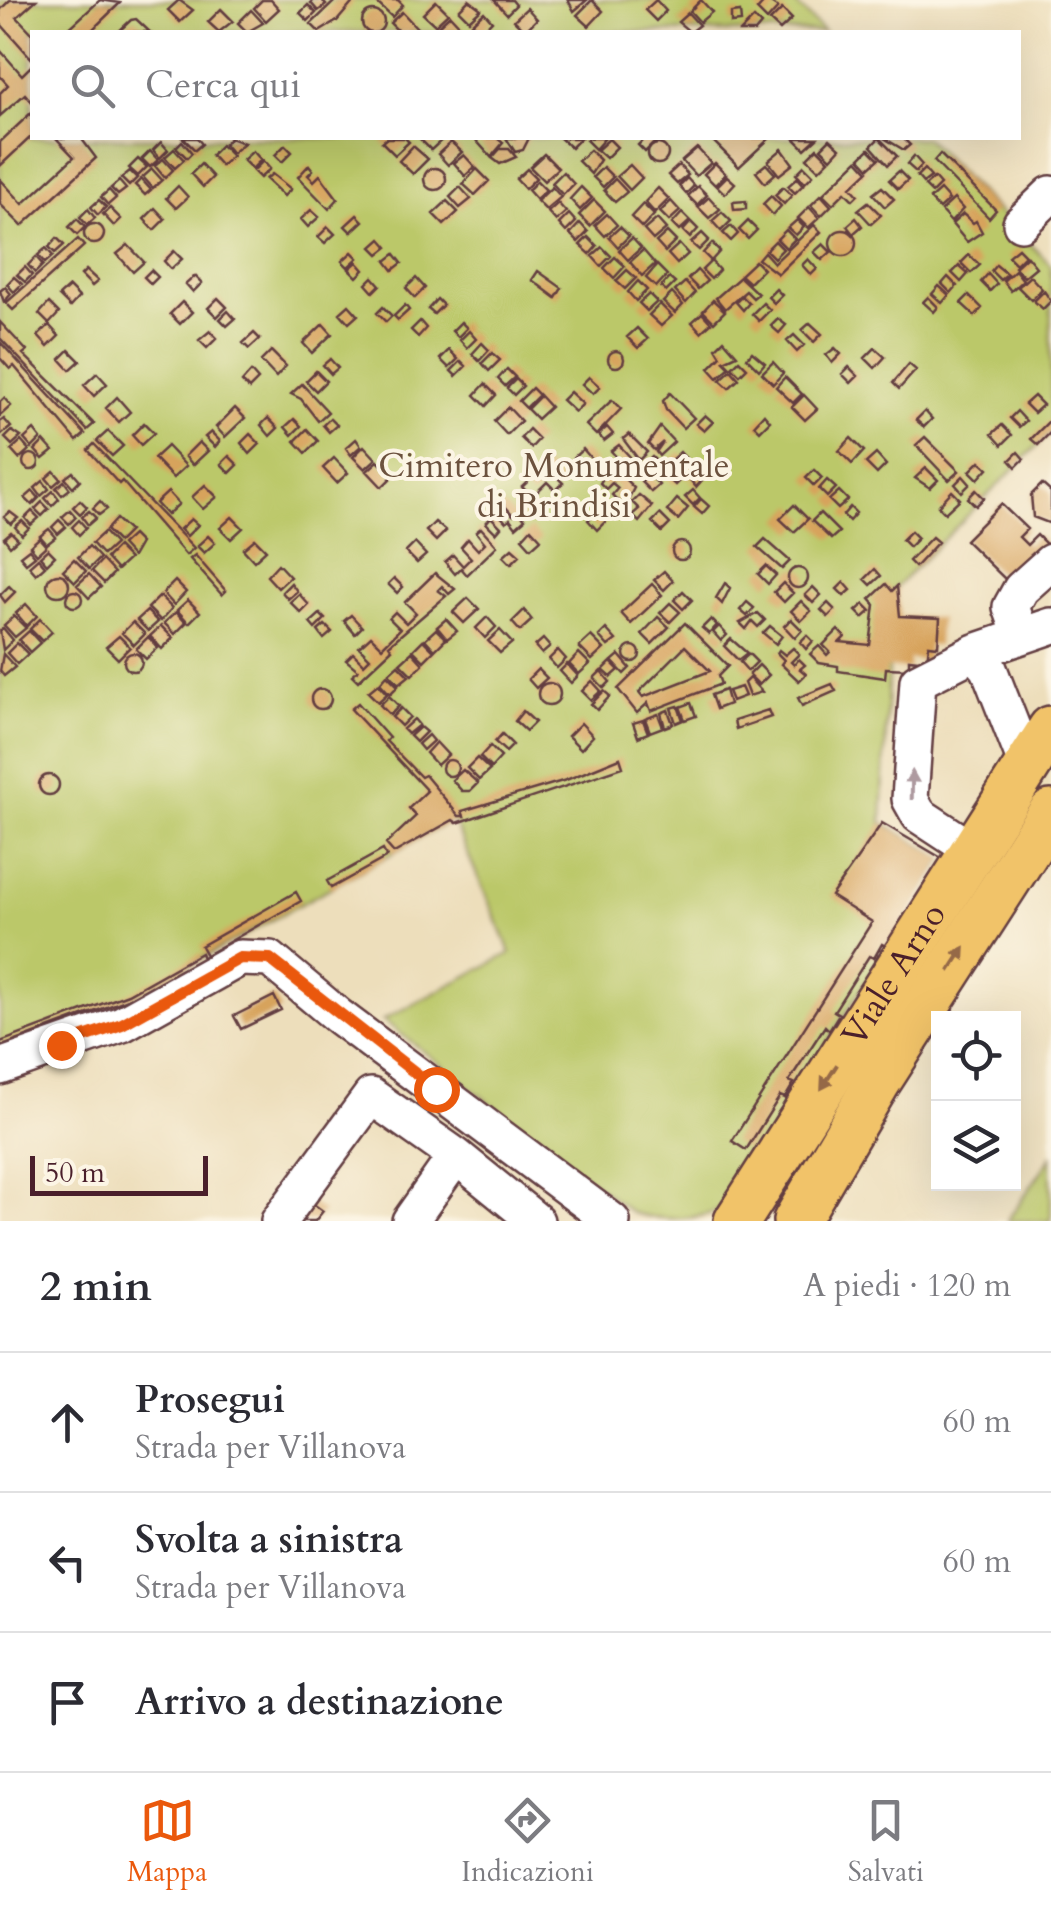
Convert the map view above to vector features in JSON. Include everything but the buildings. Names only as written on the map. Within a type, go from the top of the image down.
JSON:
[{"type":"main road","name":"Viale Arno","points":[[738,1221],[1051,725]]},
{"type":"main road","name":"Viale Arno","points":[[796,1221],[877,1083],[1051,813]]},
{"type":"street","points":[[1021,223],[1051,194]]},
{"type":"street","points":[[974,850],[919,815],[910,799],[918,682],[982,661],[1036,630],[1011,607],[1021,588],[1051,562]]},
{"type":"street","points":[[982,661],[1051,725]]},
{"type":"street","points":[[982,661],[1027,766]]},
{"type":"street","points":[[0,1067],[122,1024],[240,958],[270,959],[612,1221]]},
{"type":"street","points":[[414,1124],[436,1089]]},
{"type":"street","points":[[280,1221],[371,1096],[414,1124],[536,1221]]},
{"type":"street","points":[[423,1216],[456,1156]]},
{"type":"green space","name":"Cimitero Monumentale di Brindisi","points":[[0,0],[792,0],[822,30],[30,30],[30,140],[928,140],[1051,265],[1051,432],[892,591],[882,822],[943,859],[722,1209],[678,1218],[632,1213],[383,1020],[511,953],[453,820],[131,998],[0,1047]]},
{"type":"green space","points":[[1051,1157],[1051,1221],[1007,1221]]},
{"type":"route","points":[[61,1045],[122,1024],[240,958],[270,959],[436,1089]]}]
